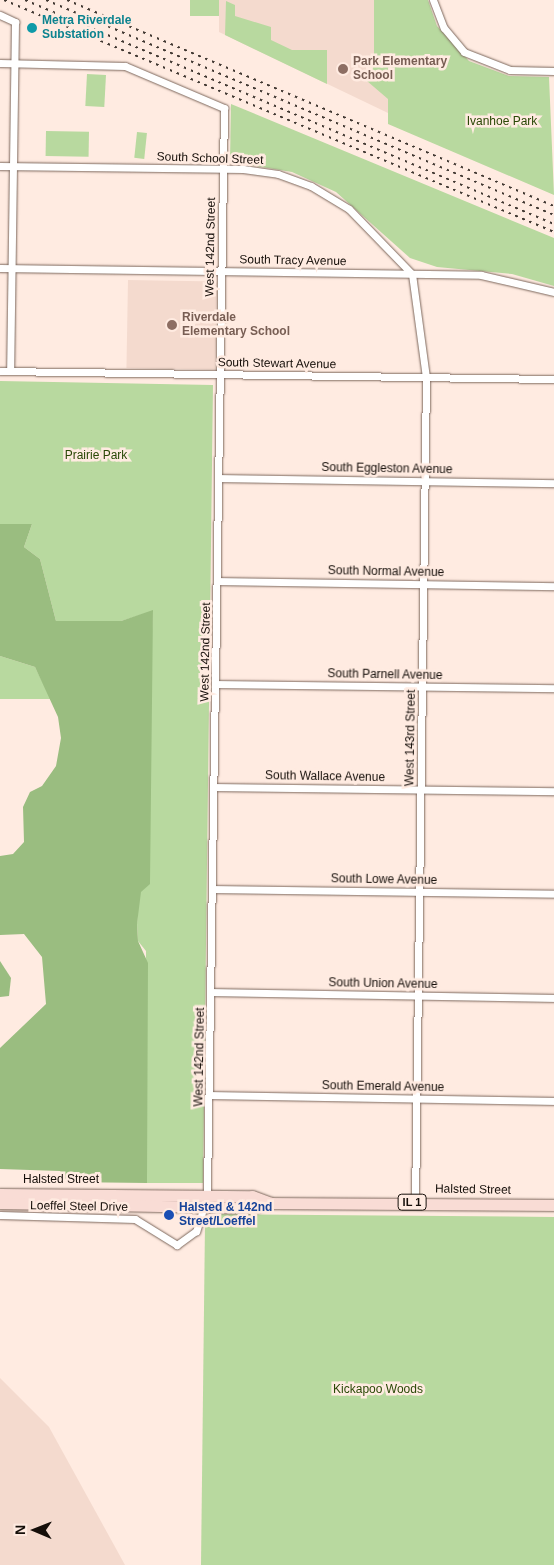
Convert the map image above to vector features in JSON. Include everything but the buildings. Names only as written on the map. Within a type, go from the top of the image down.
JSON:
[{"type":"main road","name":"Halsted Street","points":[[0,1194],[20,1199],[253,1208],[271,1203],[415,1202],[554,1205]]},
{"type":"main road","name":"Halsted Street","points":[[0,1203],[20,1199],[252,1196],[271,1203]]},
{"type":"street","points":[[433,0],[444,28],[464,52],[510,70],[554,71]]},
{"type":"street","points":[[0,15],[15,22],[10,371]]},
{"type":"street","points":[[0,64],[15,64]]},
{"type":"street","name":"West 142nd Street","points":[[15,64],[125,66],[224,108],[211,1096],[207,1196]]},
{"type":"street","name":"South School Street","points":[[0,166],[224,169],[278,174],[324,192],[364,220],[412,274]]},
{"type":"street","name":"South Tracy Avenue","points":[[0,268],[498,276],[554,292]]},
{"type":"street","name":"West 143rd Street","points":[[412,274],[426,377],[422,790],[415,1202]]},
{"type":"street","name":"South Stewart Avenue","points":[[0,371],[554,380]]},
{"type":"street","name":"South Eggleston Avenue","points":[[219,478],[554,483]]},
{"type":"street","name":"South Normal Avenue","points":[[218,581],[554,586]]},
{"type":"street","name":"South Parnell Avenue","points":[[217,684],[554,688]]},
{"type":"street","name":"South Wallace Avenue","points":[[215,786],[554,792]]},
{"type":"street","name":"South Lowe Avenue","points":[[214,889],[554,894]]},
{"type":"street","name":"South Union Avenue","points":[[212,992],[554,998]]},
{"type":"street","name":"South Emerald Avenue","points":[[211,1096],[554,1101]]},
{"type":"street","name":"Loeffel Steel Drive","points":[[0,1215],[135,1219],[177,1245],[196,1232],[207,1196]]},
{"type":"shaded area","name":"Park Elementary School","points":[[219,0],[389,0],[388,113],[219,32]]},
{"type":"shaded area","name":"Riverdale Elementary School","points":[[128,280],[217,282],[215,370],[126,368]]},
{"type":"shaded area","points":[[0,1378],[49,1427],[125,1565],[0,1565]]},
{"type":"green space","points":[[190,0],[219,0],[219,16],[190,16]]},
{"type":"green space","name":"Ivanhoe Park","points":[[374,0],[428,0],[437,26],[469,61],[509,76],[549,77],[554,195],[388,124],[388,99],[367,81],[374,57]]},
{"type":"green space","points":[[226,1],[235,5],[235,16],[271,27],[271,40],[292,50],[327,50],[327,84],[225,35]]},
{"type":"green space","points":[[87,74],[106,75],[104,107],[85,106]]},
{"type":"green space","points":[[231,104],[554,238],[554,286],[512,274],[437,267],[410,258],[336,192],[292,172],[230,162]]},
{"type":"green space","points":[[46,131],[89,132],[89,157],[46,156]]},
{"type":"green space","points":[[137,132],[147,133],[144,159],[134,158]]},
{"type":"green space","name":"Prairie Park","points":[[0,381],[213,385],[203,1183],[147,1183],[146,951],[138,941],[137,924],[153,611],[121,621],[56,621],[40,559],[24,547],[32,524],[0,524]]},
{"type":"green space","points":[[0,524],[32,524],[24,547],[40,559],[56,621],[121,621],[153,610],[150,884],[141,892],[137,924],[138,941],[148,963],[147,1183],[66,1182],[60,1171],[0,1169],[0,1048],[46,1004],[42,957],[24,934],[0,935],[0,856],[13,854],[24,842],[23,807],[30,792],[42,786],[56,766],[61,738],[58,717],[35,667],[0,656]]},
{"type":"green space","points":[[0,656],[35,667],[51,699],[0,699]]},
{"type":"green space","points":[[0,961],[11,978],[9,996],[0,997]]},
{"type":"green space","name":"Kickapoo Woods","points":[[211,1214],[554,1217],[554,1565],[201,1565],[205,1223]]},
{"type":"railway","points":[[4,0],[554,232]]},
{"type":"railway","points":[[25,0],[554,224]]},
{"type":"railway","points":[[46,0],[554,215]]},
{"type":"railway","points":[[67,0],[554,206]]},
{"type":"place","name":"Metra Riverdale Substation","points":[[32,28]]},
{"type":"place","name":"Park Elementary School","points":[[343,69]]},
{"type":"place","name":"Riverdale Elementary School","points":[[172,325]]},
{"type":"place","name":"Halsted & 142nd Street/Loeffel","points":[[169,1215]]}]
